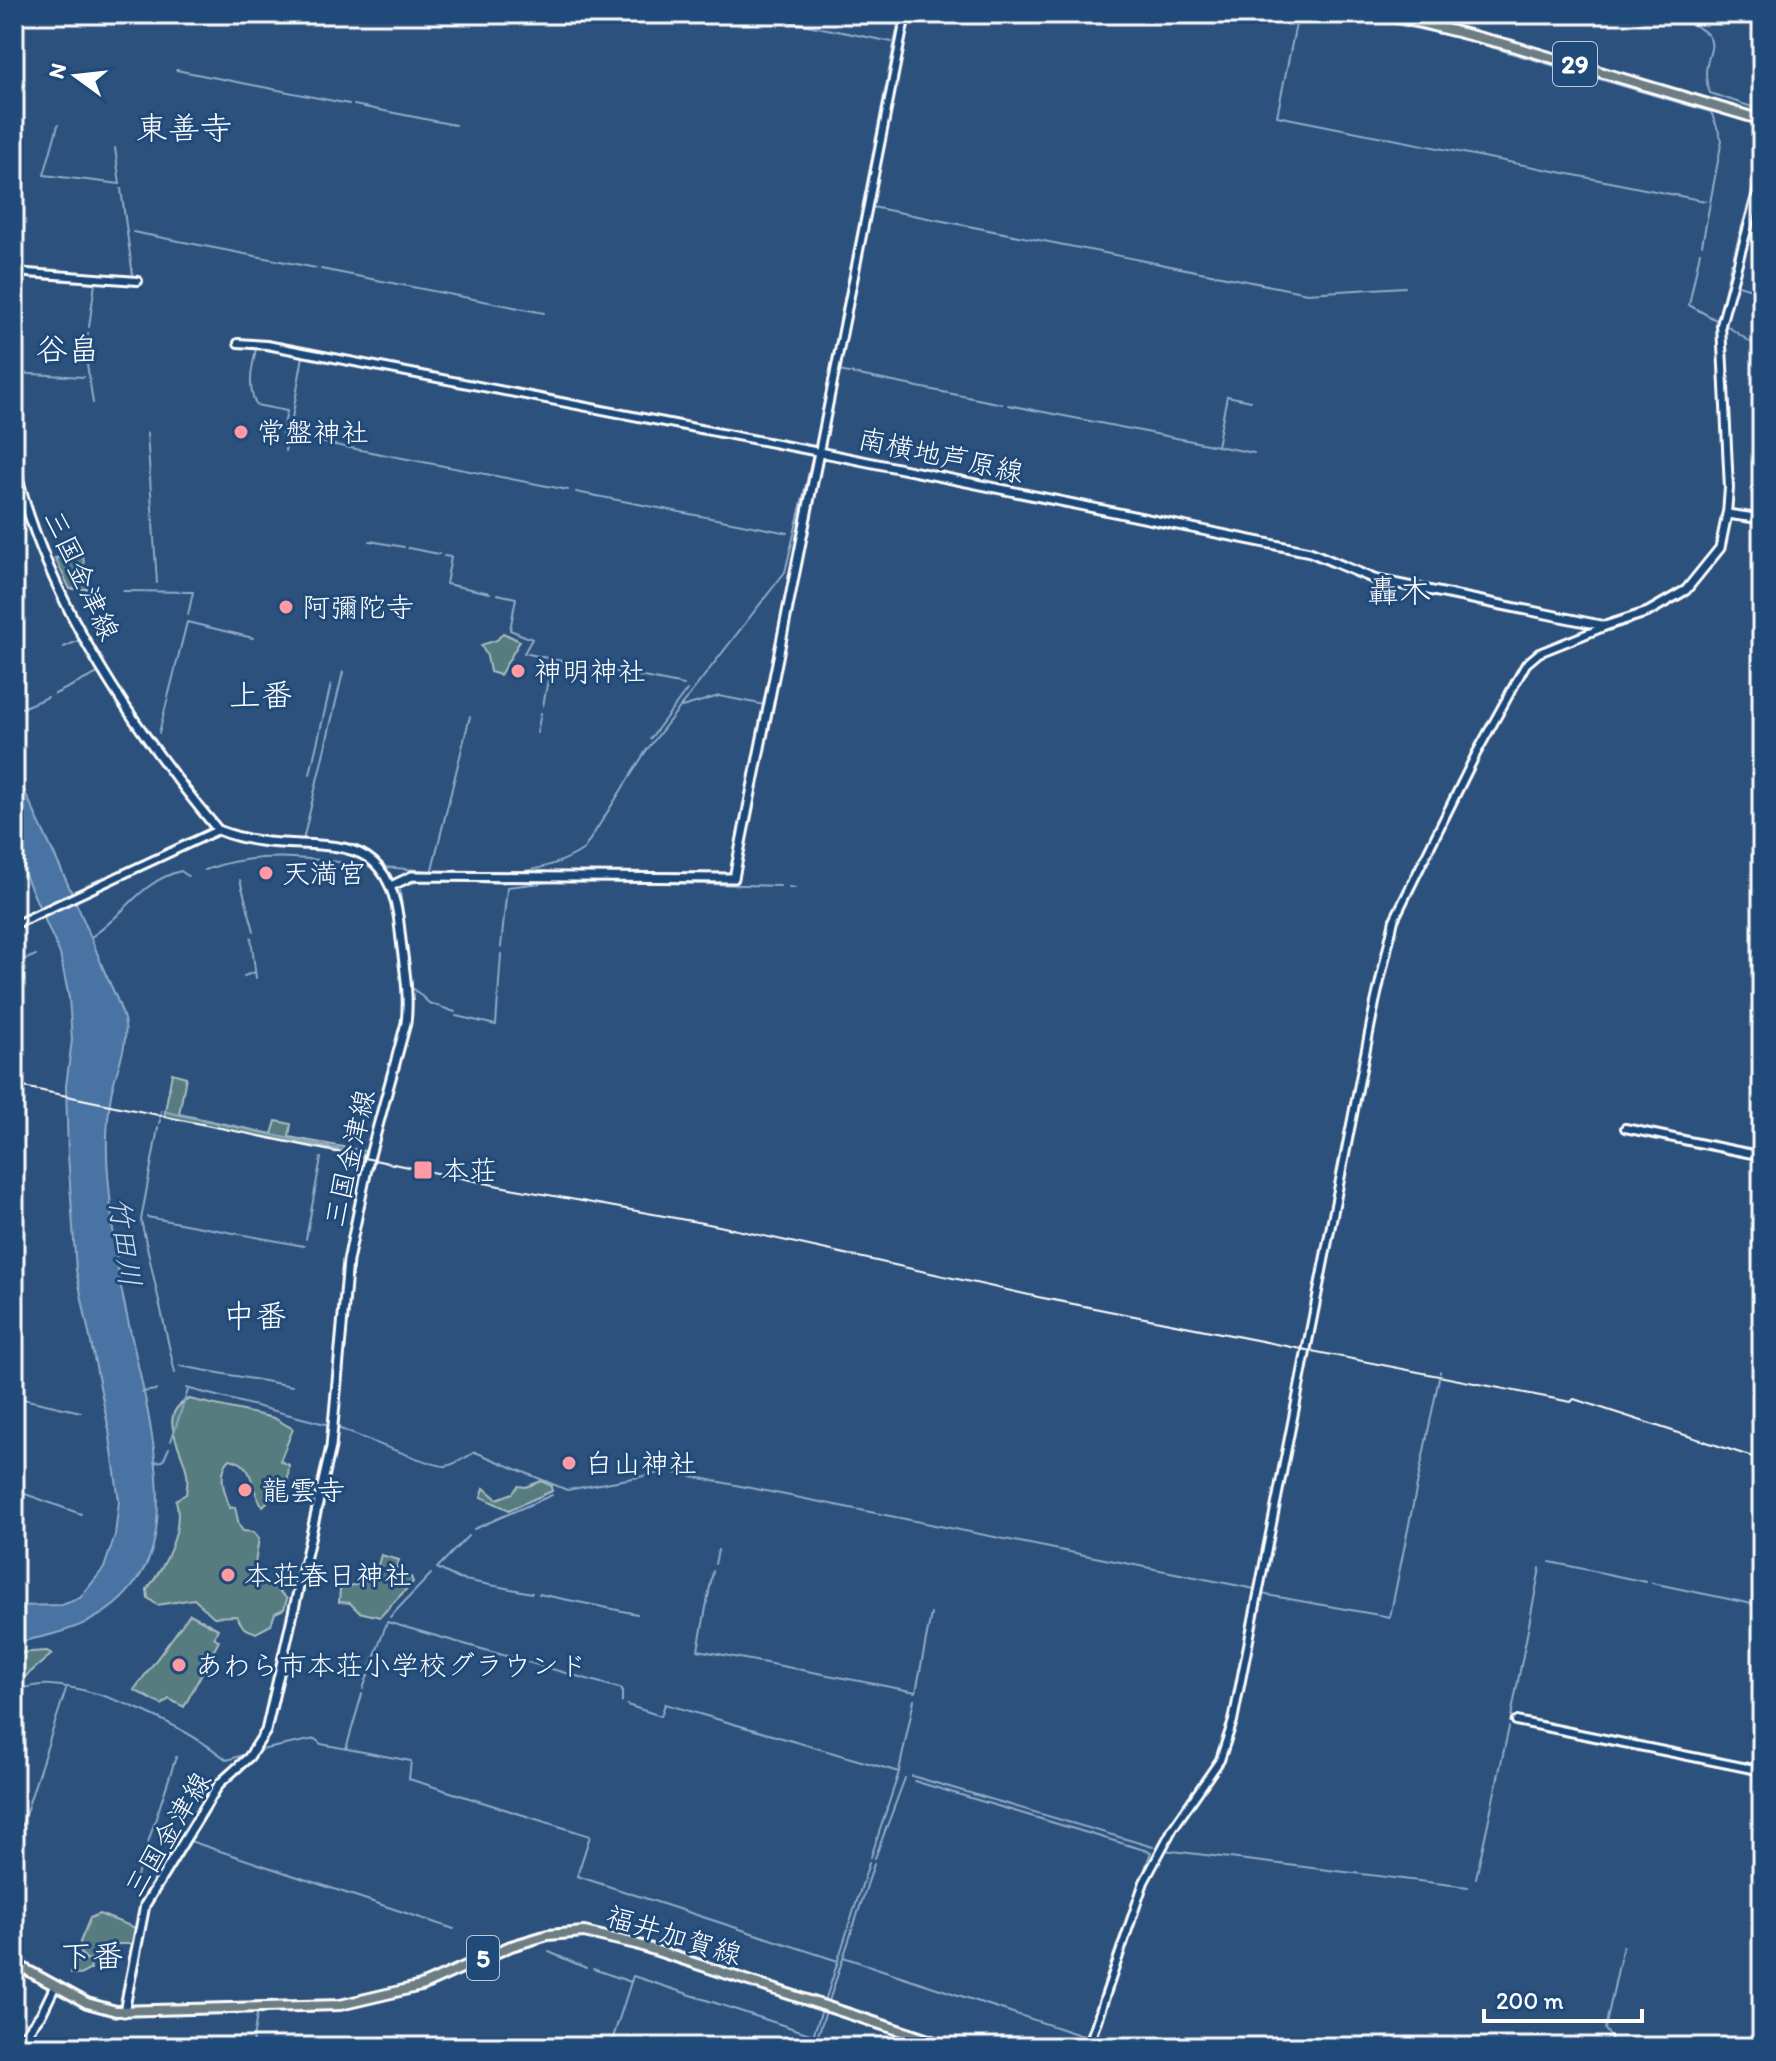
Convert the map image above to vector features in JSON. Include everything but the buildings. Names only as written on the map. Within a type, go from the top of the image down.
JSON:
[{"type":"main road","name":"29","points":[[1386,14],[1495,41],[1762,120]]},
{"type":"main road","name":"南横地芦原線","points":[[391,886],[412,876],[734,878],[814,452],[1310,552],[1374,579],[1605,626],[1648,612],[1686,590],[1720,548],[1727,514]]},
{"type":"main road","name":"三国金津線","points":[[14,461],[39,540],[104,673],[218,830],[247,840],[364,854],[378,863],[391,886],[398,914],[407,1014],[369,1159],[348,1261],[334,1427],[285,1660],[264,1738],[219,1784],[145,1905],[124,2012]]},
{"type":"main road","points":[[1727,514],[1762,519]]},
{"type":"main road","name":"福井加賀線","points":[[14,1963],[93,2005],[124,2012],[298,2009],[353,2003],[421,1986],[525,1941],[584,1932],[619,1939],[950,2047]]},
{"type":"main road","points":[[15,2047],[42,2013],[55,1986]]},
{"type":"street","points":[[238,343],[303,352],[814,452],[906,14]]},
{"type":"street","points":[[1727,514],[1729,488],[1721,325],[1762,175]]},
{"type":"street","points":[[14,272],[138,281]]},
{"type":"street","points":[[1088,2047],[1144,1882],[1173,1828],[1220,1760],[1233,1721],[1394,920],[1476,754],[1526,664],[1539,653],[1605,626]]},
{"type":"street","points":[[14,925],[218,830]]},
{"type":"street","points":[[1625,1128],[1762,1156]]},
{"type":"street","points":[[1516,1721],[1762,1771]]},
{"type":"green space","points":[[83,556],[87,589],[70,589],[55,558]]},
{"type":"green space","points":[[503,633],[520,641],[500,675],[490,672],[481,645],[497,640]]},
{"type":"green space","points":[[172,1073],[186,1077],[179,1114],[272,1134],[276,1121],[291,1124],[289,1137],[365,1151],[364,1156],[164,1117]]},
{"type":"green space","points":[[189,1399],[274,1418],[293,1429],[280,1461],[289,1465],[287,1489],[277,1492],[263,1506],[245,1467],[230,1459],[224,1470],[224,1489],[230,1508],[235,1507],[243,1531],[254,1532],[259,1538],[253,1577],[275,1587],[287,1599],[284,1609],[275,1613],[271,1625],[256,1633],[244,1628],[236,1616],[214,1617],[194,1599],[157,1605],[148,1598],[147,1589],[166,1559],[175,1536],[176,1500],[186,1494],[187,1474],[172,1423],[179,1406]]},
{"type":"green space","points":[[541,1481],[552,1486],[552,1491],[509,1510],[481,1497],[484,1488],[497,1499],[513,1493],[518,1486],[526,1487]]},
{"type":"green space","points":[[381,1555],[399,1560],[395,1574],[411,1577],[413,1582],[380,1617],[359,1612],[350,1603],[339,1602],[340,1588],[363,1583],[376,1572]]},
{"type":"green space","name":"あわら市本荘小学校グラウンド","points":[[190,1614],[218,1629],[214,1637],[219,1641],[184,1707],[169,1699],[162,1705],[134,1690]]},
{"type":"green space","points":[[47,1651],[52,1654],[14,1686],[14,1653]]},
{"type":"green space","points":[[99,1914],[136,1928],[132,1944],[103,1944],[100,1950],[113,1955],[116,1964],[90,1959],[91,1969],[80,1975],[71,1973],[73,1963],[87,1959],[81,1954],[80,1942],[90,1918]]},
{"type":"water","points":[[14,769],[119,1003],[125,1024],[125,1042],[110,1104],[108,1174],[118,1270],[150,1421],[158,1502],[155,1538],[145,1567],[120,1600],[105,1612],[72,1628],[14,1643],[14,1606],[62,1605],[80,1598],[104,1568],[115,1535],[119,1501],[109,1430],[76,1270],[66,1086],[72,1040],[69,998],[60,954],[14,850]]},
{"type":"waterway","points":[[753,14],[766,17]]},
{"type":"waterway","points":[[768,14],[767,17],[892,42]]},
{"type":"waterway","points":[[815,449],[900,14]]},
{"type":"waterway","points":[[1298,14],[1277,116],[1705,201]]},
{"type":"waterway","points":[[1348,14],[1460,38],[1711,112],[1722,140],[1702,245]]},
{"type":"waterway","points":[[1669,14],[1705,32],[1711,40],[1706,78],[1710,93],[1758,109]]},
{"type":"waterway","points":[[1700,24],[1703,14]]},
{"type":"waterway","points":[[176,70],[349,104]]},
{"type":"waterway","points":[[354,105],[455,125]]},
{"type":"waterway","points":[[58,125],[44,175],[120,184],[115,148]]},
{"type":"waterway","points":[[1733,258],[1759,166]]},
{"type":"waterway","points":[[95,274],[133,276],[121,189]]},
{"type":"waterway","points":[[1738,275],[1762,192]]},
{"type":"waterway","points":[[872,207],[1307,293],[1405,287]]},
{"type":"waterway","points":[[133,232],[316,268]]},
{"type":"waterway","points":[[1700,252],[1689,305],[1718,321],[1731,263]]},
{"type":"waterway","points":[[321,269],[544,313]]},
{"type":"waterway","points":[[14,277],[95,283],[89,327]]},
{"type":"waterway","points":[[1735,284],[1762,292]]},
{"type":"waterway","points":[[1727,326],[1762,350]]},
{"type":"waterway","points":[[88,333],[85,351],[93,403]]},
{"type":"waterway","points":[[256,349],[251,377],[253,398],[256,405],[287,411],[282,435]]},
{"type":"waterway","points":[[290,430],[303,356]]},
{"type":"waterway","points":[[839,371],[1002,404]]},
{"type":"waterway","points":[[14,373],[84,377]]},
{"type":"waterway","points":[[1251,401],[1227,396],[1217,446],[1254,453]]},
{"type":"waterway","points":[[1008,405],[1217,446]]},
{"type":"waterway","points":[[147,433],[157,583]]},
{"type":"waterway","points":[[288,436],[568,490]]},
{"type":"waterway","points":[[285,451],[287,440]]},
{"type":"waterway","points":[[382,867],[459,873],[513,872],[562,861],[584,849],[646,751],[785,572],[813,455]]},
{"type":"waterway","points":[[14,480],[36,543]]},
{"type":"waterway","points":[[576,492],[788,533]]},
{"type":"waterway","points":[[370,541],[404,547]]},
{"type":"waterway","points":[[408,548],[439,554]]},
{"type":"waterway","points":[[444,556],[451,557],[446,584],[490,593]]},
{"type":"waterway","points":[[123,591],[193,592],[188,615]]},
{"type":"waterway","points":[[497,594],[516,598],[510,630],[532,639],[524,653],[547,658]]},
{"type":"waterway","points":[[159,733],[187,622],[253,638]]},
{"type":"waterway","points":[[55,694],[98,673],[80,640],[64,647]]},
{"type":"waterway","points":[[543,706],[552,659],[684,685]]},
{"type":"waterway","points":[[303,840],[343,672]]},
{"type":"waterway","points":[[310,774],[331,684]]},
{"type":"waterway","points":[[650,739],[687,690]]},
{"type":"waterway","points":[[682,707],[719,696],[765,705]]},
{"type":"waterway","points":[[14,711],[48,697]]},
{"type":"waterway","points":[[537,733],[541,713]]},
{"type":"waterway","points":[[432,869],[470,716]]},
{"type":"waterway","points":[[205,870],[267,858],[372,866]]},
{"type":"waterway","points":[[91,937],[154,883],[181,871],[188,876]]},
{"type":"waterway","points":[[240,880],[254,931]]},
{"type":"waterway","points":[[402,886],[423,880],[502,883]]},
{"type":"waterway","points":[[501,947],[507,887],[567,880]]},
{"type":"waterway","points":[[589,881],[780,886]]},
{"type":"waterway","points":[[789,887],[795,888]]},
{"type":"waterway","points":[[400,890],[406,940]]},
{"type":"waterway","points":[[251,937],[256,978]]},
{"type":"waterway","points":[[406,945],[410,985]]},
{"type":"waterway","points":[[456,1016],[496,1025],[501,954]]},
{"type":"waterway","points":[[14,964],[36,955]]},
{"type":"waterway","points":[[244,976],[255,972]]},
{"type":"waterway","points":[[414,989],[429,1003],[455,1012]]},
{"type":"waterway","points":[[160,1117],[161,1111]]},
{"type":"waterway","points":[[166,1112],[365,1155]]},
{"type":"waterway","points":[[159,1124],[160,1120]]},
{"type":"waterway","name":"竹田川","points":[[158,1128],[141,1220],[175,1373]]},
{"type":"waterway","points":[[306,1239],[321,1158]]},
{"type":"waterway","name":"竹田川","points":[[147,1217],[304,1246]]},
{"type":"waterway","points":[[180,1366],[292,1386]]},
{"type":"waterway","points":[[1261,1594],[1390,1617],[1439,1378]]},
{"type":"waterway","points":[[186,1388],[329,1425]]},
{"type":"waterway","points":[[142,1392],[156,1390]]},
{"type":"waterway","points":[[171,1441],[188,1390]]},
{"type":"waterway","points":[[14,1397],[81,1412]]},
{"type":"waterway","points":[[335,1427],[439,1465],[453,1464],[475,1452],[567,1490],[666,1472]]},
{"type":"waterway","points":[[154,1462],[163,1461],[169,1448]]},
{"type":"waterway","points":[[675,1473],[1255,1589]]},
{"type":"waterway","points":[[14,1490],[81,1514]]},
{"type":"waterway","points":[[474,1529],[552,1495]]},
{"type":"waterway","points":[[468,1536],[437,1568],[459,1579],[532,1593]]},
{"type":"waterway","points":[[715,1564],[718,1550]]},
{"type":"waterway","points":[[1550,1562],[1646,1582]]},
{"type":"waterway","points":[[1510,1722],[1540,1568]]},
{"type":"waterway","points":[[713,1571],[698,1650],[916,1692],[931,1614]]},
{"type":"waterway","points":[[390,1617],[431,1574]]},
{"type":"waterway","points":[[1652,1583],[1762,1606]]},
{"type":"waterway","points":[[539,1594],[637,1614]]},
{"type":"waterway","points":[[363,1689],[387,1622],[622,1689],[622,1702]]},
{"type":"waterway","points":[[14,1690],[46,1685],[96,1694],[167,1722],[227,1760],[246,1754]]},
{"type":"waterway","points":[[15,1846],[66,1689]]},
{"type":"waterway","points":[[346,1749],[362,1694]]},
{"type":"waterway","points":[[899,1771],[914,1700]]},
{"type":"waterway","points":[[627,1705],[661,1716],[665,1704],[899,1772],[871,1857]]},
{"type":"waterway","points":[[1476,1878],[1509,1727]]},
{"type":"waterway","points":[[256,1751],[315,1739],[321,1744],[411,1761],[409,1779],[590,1836],[577,1876],[838,1961],[825,2001]]},
{"type":"waterway","points":[[134,1885],[176,1757]]},
{"type":"waterway","points":[[912,1776],[1153,1847]]},
{"type":"waterway","points":[[875,1858],[905,1778]]},
{"type":"waterway","points":[[914,1781],[1151,1852],[1119,1939]]},
{"type":"waterway","points":[[221,1788],[190,1841],[454,1929]]},
{"type":"waterway","points":[[1164,1850],[1468,1887]]},
{"type":"waterway","points":[[838,1960],[869,1863]]},
{"type":"waterway","points":[[829,2001],[874,1864]]},
{"type":"waterway","points":[[843,1957],[1086,2037],[1117,1945]]},
{"type":"waterway","points":[[1617,2047],[1605,2029],[1623,1946]]},
{"type":"waterway","points":[[549,1952],[586,1968]]},
{"type":"waterway","points":[[593,1969],[631,1982],[633,1976],[813,2035]]},
{"type":"waterway","points":[[612,2041],[631,1982]]},
{"type":"waterway","points":[[809,2047],[822,2010]]},
{"type":"waterway","points":[[814,2047],[826,2011]]},
{"type":"waterway","points":[[252,2047],[257,2014]]},
{"type":"waterway","points":[[817,2036],[850,2047]]},
{"type":"waterway","points":[[256,2045],[272,2047]]},
{"type":"railway","points":[[14,1085],[499,1186],[719,1226],[1038,1297],[1571,1402],[1574,1399],[1762,1460]]},
{"type":"place","name":"常盤神社","points":[[241,432]]},
{"type":"place","name":"阿彌陀寺","points":[[286,607]]},
{"type":"place","name":"神明神社","points":[[518,671]]},
{"type":"place","name":"天満宮","points":[[266,873]]},
{"type":"place","name":"本荘","points":[[423,1170]]},
{"type":"place","name":"白山神社","points":[[569,1463]]},
{"type":"place","name":"龍雲寺","points":[[245,1490]]},
{"type":"place","name":"本荘春日神社","points":[[228,1575]]},
{"type":"place","name":"あわら市本荘小学校グラウンド","points":[[179,1665]]},
{"type":"district","name":"東善寺","points":[[184,128]]},
{"type":"district","name":"谷畠","points":[[68,349]]},
{"type":"district","name":"轟木","points":[[1399,591]]},
{"type":"district","name":"上番","points":[[261,695]]},
{"type":"district","name":"中番","points":[[255,1316]]},
{"type":"district","name":"下番","points":[[92,1956]]}]
